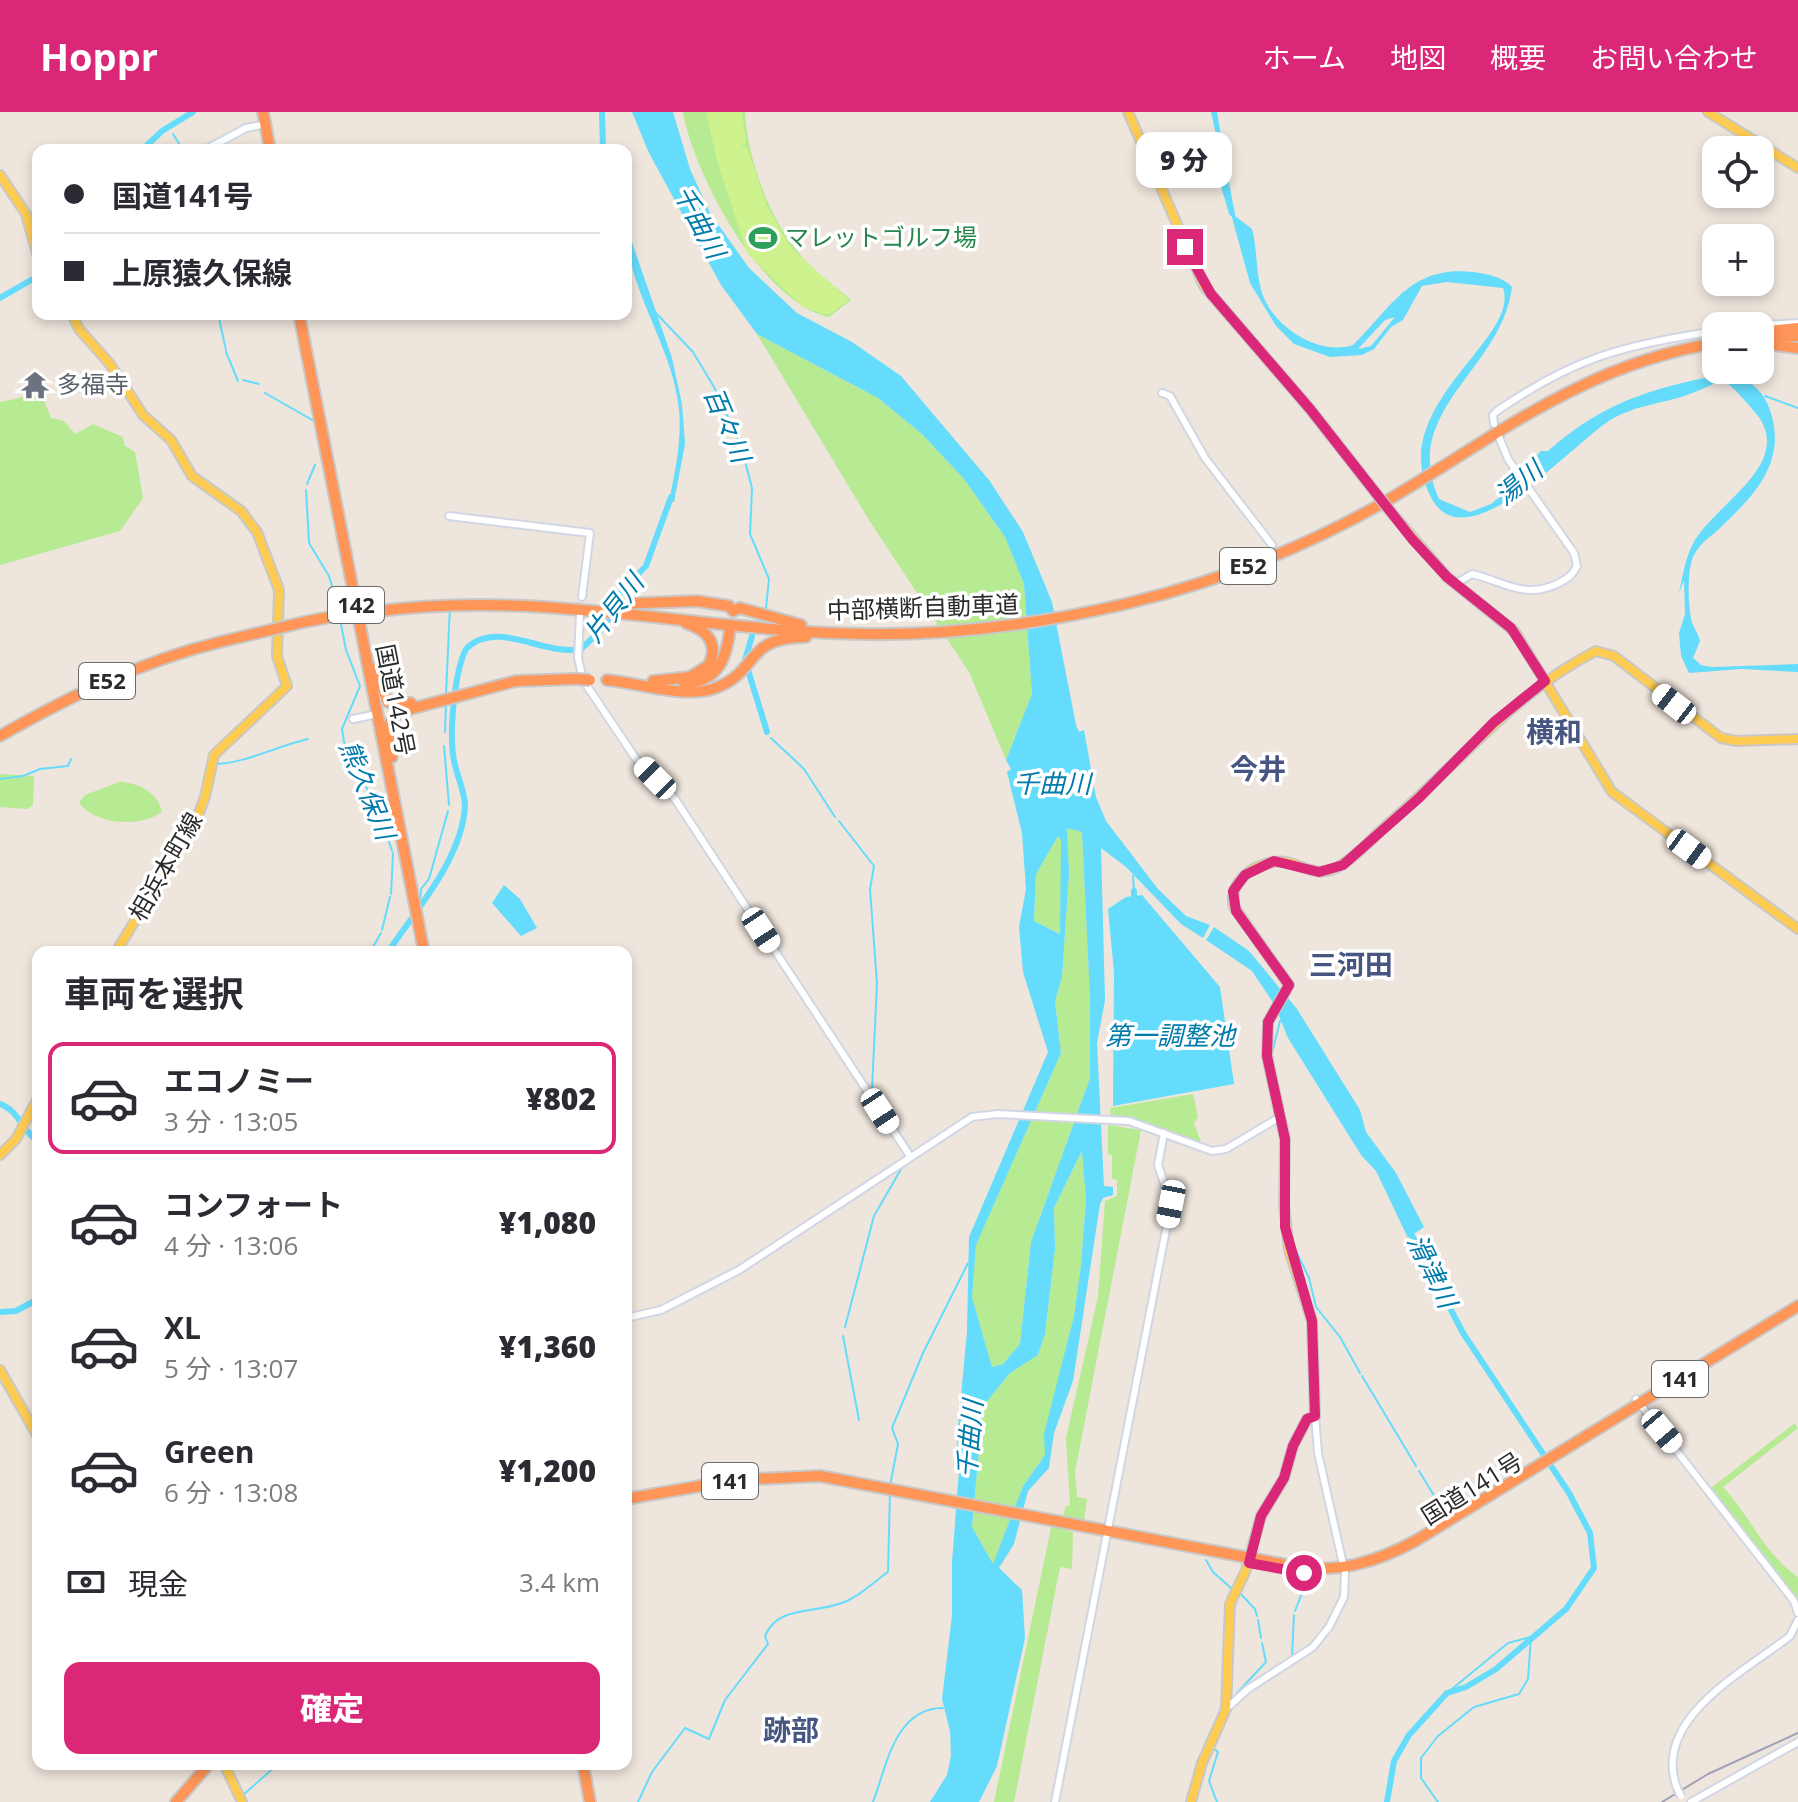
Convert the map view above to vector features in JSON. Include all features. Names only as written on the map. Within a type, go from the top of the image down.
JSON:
[{"type":"highway","points":[[263,112],[271,144]]},
{"type":"highway","name":"国道142号","points":[[303,320],[372,659],[380,713],[392,759],[425,946]]},
{"type":"highway","name":"国道142号","points":[[303,320],[415,894]]},
{"type":"highway","points":[[1774,333],[1798,325]]},
{"type":"highway","points":[[1774,337],[1798,336]]},
{"type":"highway","points":[[1774,341],[1798,348]]},
{"type":"highway","points":[[1679,350],[1702,346]]},
{"type":"highway","name":"中部横断自動車道","points":[[0,736],[109,680],[220,642],[330,617],[442,605],[580,605],[806,632],[874,634],[1002,628],[1151,597],[1252,564],[1322,534],[1452,461],[1575,386],[1679,350],[1702,346]]},
{"type":"highway","points":[[380,713],[528,679],[607,680],[690,686],[710,680],[726,664],[732,621],[729,606],[697,601],[625,610]]},
{"type":"highway","points":[[522,604],[602,608]]},
{"type":"highway","points":[[732,621],[740,608],[807,627],[874,634]]},
{"type":"highway","points":[[625,610],[684,622],[701,629],[711,640],[713,655],[703,671],[684,678],[652,683]]},
{"type":"highway","points":[[652,683],[709,690],[727,683],[764,645],[782,638],[874,634]]},
{"type":"highway","points":[[372,659],[388,702],[414,705]]},
{"type":"highway","points":[[392,759],[390,720],[414,705]]},
{"type":"highway","name":"国道141号","points":[[632,1501],[734,1484],[835,1478],[1253,1560],[1345,1570],[1391,1560],[1798,1306]]},
{"type":"highway","name":"国道141号","points":[[1639,1403],[1798,1312]]},
{"type":"highway","points":[[173,1802],[198,1770]]},
{"type":"highway","points":[[173,1802],[203,1770]]},
{"type":"highway","points":[[584,1770],[590,1802]]},
{"type":"main road","points":[[1128,112],[1204,286],[1310,409],[1390,511],[1455,584],[1511,628],[1612,792],[1798,929]]},
{"type":"main road","points":[[1708,112],[1798,168]]},
{"type":"main road","points":[[0,175],[26,214],[32,236]]},
{"type":"main road","name":"相浜本町線","points":[[75,320],[110,364],[143,415],[171,440],[192,476],[241,511],[257,532],[279,590],[277,656],[287,686],[211,759],[207,792],[197,818],[120,946]]},
{"type":"main road","points":[[1191,1802],[1202,1763],[1226,1709],[1230,1604],[1253,1560],[1261,1516],[1284,1478],[1293,1446],[1307,1419],[1315,1416],[1312,1321],[1285,1227],[1285,1139],[1267,1056],[1267,1029],[1273,1012],[1289,988],[1288,981],[1234,907],[1232,895],[1238,881],[1274,861],[1319,872],[1343,865],[1419,798],[1494,722],[1545,681],[1593,652],[1604,650],[1721,738],[1737,741],[1798,739]]},
{"type":"main road","points":[[0,1155],[16,1139],[32,1108]]},
{"type":"main road","points":[[0,1370],[32,1426]]},
{"type":"main road","points":[[227,1770],[242,1802]]},
{"type":"street","points":[[216,144],[246,128],[266,124]]},
{"type":"street","points":[[1774,325],[1798,325]]},
{"type":"street","points":[[1494,424],[1493,415],[1498,410],[1574,365],[1628,346],[1702,333]]},
{"type":"street","points":[[1162,393],[1171,398],[1205,458],[1272,545]]},
{"type":"street","points":[[1455,584],[1472,574],[1512,590],[1535,591],[1555,585],[1573,573],[1576,557],[1514,467],[1499,437]]},
{"type":"street","points":[[449,516],[590,533],[578,642],[578,658],[589,689],[636,759],[675,799],[910,1156]]},
{"type":"street","points":[[353,719],[380,713]]},
{"type":"street","points":[[632,1317],[661,1310],[739,1270],[968,1118],[1001,1114],[1136,1122],[1201,1149],[1218,1151],[1280,1117]]},
{"type":"street","points":[[1055,1802],[1171,1204],[1158,1165],[1164,1133]]},
{"type":"street","points":[[1639,1403],[1794,1601],[1798,1613]]},
{"type":"street","points":[[1226,1709],[1245,1691],[1318,1641],[1344,1597],[1345,1570],[1318,1453],[1315,1416]]},
{"type":"street","points":[[1683,1799],[1677,1788],[1673,1762],[1687,1717],[1790,1636],[1798,1620]]},
{"type":"street","points":[[1691,1802],[1798,1742]]},
{"type":"green space","name":"マレットゴルフ場","points":[[683,112],[745,112],[756,171],[781,228],[804,259],[851,300],[829,317],[804,307],[779,288],[756,263],[716,201],[701,169]]},
{"type":"green space","name":"マレットゴルフ場","points":[[706,112],[742,112],[746,143],[741,147],[747,147],[767,206],[791,248],[849,300],[828,315],[803,307],[747,253],[717,161]]},
{"type":"green space","points":[[757,334],[878,398],[922,434],[964,479],[1005,537],[1024,584],[1032,694],[1006,760],[969,672],[869,520]]},
{"type":"green space","points":[[28,396],[43,398],[51,418],[64,421],[75,434],[93,424],[123,437],[125,446],[135,452],[143,498],[120,531],[0,565],[0,402]]},
{"type":"green space","points":[[0,774],[34,776],[33,805],[27,809],[0,807]]},
{"type":"green space","points":[[119,782],[146,790],[156,799],[162,812],[142,820],[118,822],[96,816],[79,803],[85,795]]},
{"type":"green space","points":[[1066,827],[1082,832],[1090,998],[1090,1078],[1031,1242],[1020,1344],[1003,1364],[992,1367],[972,1297],[976,1245],[1061,1053],[1055,1001],[1062,977],[1069,873]]},
{"type":"green space","points":[[1058,835],[1061,840],[1061,934],[1034,921],[1036,874]]},
{"type":"green space","points":[[1193,1094],[1198,1117],[1194,1123],[1202,1145],[1180,1140],[1136,1122],[1111,1117],[1110,1108]]},
{"type":"green space","points":[[1108,1125],[1141,1130],[1075,1472],[1077,1497],[1087,1499],[1084,1522],[1068,1519],[1067,1531],[1073,1532],[1072,1569],[1060,1567],[1014,1802],[994,1802],[1052,1523],[1062,1524],[1065,1507],[1070,1505],[1066,1438],[1098,1297],[1105,1201],[1117,1196],[1117,1180],[1112,1179],[1112,1155],[1108,1154]]},
{"type":"green space","points":[[1083,1150],[1086,1199],[1081,1265],[1074,1316],[1045,1434],[1045,1455],[1023,1486],[993,1565],[972,1527],[983,1405],[1010,1373],[1038,1355],[1045,1334],[1055,1249],[1054,1208]]},
{"type":"green space","points":[[1795,1423],[1798,1428],[1723,1487],[1776,1558],[1798,1577],[1798,1605],[1711,1488]]},
{"type":"water","points":[[599,112],[605,112],[606,144],[600,144]]},
{"type":"water","name":"千曲川","points":[[632,112],[673,112],[690,169],[710,213],[749,268],[797,313],[852,342],[901,376],[989,480],[1023,532],[1052,602],[1076,725],[1079,732],[1084,730],[1096,797],[1106,821],[1158,889],[1186,916],[1210,925],[1203,938],[1181,924],[1126,867],[1101,848],[1105,1000],[1097,1043],[1104,1186],[1113,1187],[1113,1195],[1103,1198],[1100,1204],[1073,1381],[1054,1433],[1049,1468],[1028,1491],[1014,1544],[999,1568],[1022,1590],[1025,1638],[997,1766],[979,1802],[930,1802],[947,1775],[951,1756],[950,1731],[942,1699],[952,1615],[952,1562],[959,1471],[957,1438],[967,1332],[969,1237],[1048,1052],[1023,972],[1019,927],[1026,889],[1022,833],[1007,772],[1011,769],[1006,760],[1032,694],[1024,584],[1005,537],[964,479],[922,434],[878,398],[757,334],[721,285],[649,153]],"holes":[[[1067,828],[1082,832],[1090,998],[1090,1078],[1031,1242],[1020,1344],[1003,1364],[992,1367],[972,1297],[976,1245],[1061,1053],[1055,1001],[1062,977],[1069,873]],[[1058,836],[1061,840],[1060,934],[1034,921],[1036,874]],[[1082,1151],[1086,1199],[1081,1265],[1074,1316],[1044,1434],[1045,1455],[1023,1486],[993,1564],[972,1527],[983,1406],[1010,1373],[1038,1355],[1045,1334],[1055,1249],[1054,1208]]]},
{"type":"water","name":"湯川","points":[[1211,112],[1217,112],[1235,216],[1252,229],[1264,298],[1289,329],[1314,343],[1327,347],[1353,345],[1391,303],[1418,282],[1433,275],[1479,273],[1499,278],[1512,287],[1504,316],[1491,343],[1442,415],[1432,440],[1430,468],[1439,499],[1470,512],[1491,504],[1532,471],[1531,461],[1541,451],[1548,451],[1568,434],[1609,409],[1675,385],[1702,379],[1702,384],[1713,384],[1609,421],[1521,492],[1494,508],[1470,517],[1448,515],[1432,499],[1421,466],[1425,435],[1437,406],[1492,330],[1503,308],[1503,288],[1447,282],[1422,286],[1403,320],[1391,327],[1374,349],[1362,355],[1330,357],[1294,344],[1276,326],[1250,283],[1217,163],[1219,148]],"holes":[[[1395,317],[1371,346],[1358,349],[1385,320]]]},
{"type":"water","points":[[632,242],[672,358],[682,404],[685,444],[674,502],[669,502],[680,433],[675,386],[633,272]]},
{"type":"water","name":"湯川","points":[[1728,384],[1751,384],[1763,396],[1770,410],[1775,445],[1772,460],[1757,488],[1693,557],[1689,604],[1700,641],[1693,658],[1701,665],[1712,667],[1798,664],[1798,672],[1741,669],[1689,673],[1681,656],[1679,633],[1685,614],[1684,580],[1679,593],[1689,553],[1706,526],[1750,480],[1761,464],[1767,447],[1765,429],[1754,411]]},
{"type":"water","points":[[504,885],[520,899],[537,928],[521,936],[492,903]]},
{"type":"water","name":"第一調整池","points":[[1142,895],[1220,987],[1234,1084],[1113,1106],[1114,972],[1108,909],[1126,897]]},
{"type":"water","points":[[1214,927],[1249,951],[1297,1009],[1360,1110],[1366,1132],[1396,1173],[1424,1227],[1408,1238],[1376,1171],[1361,1155],[1288,1038],[1274,1004],[1252,971],[1206,940]]},
{"type":"waterway","points":[[148,144],[162,131],[193,112]]},
{"type":"waterway","points":[[173,134],[179,144]]},
{"type":"waterway","name":"湯川","points":[[1224,186],[1232,213]]},
{"type":"waterway","points":[[0,298],[32,279]]},
{"type":"waterway","name":"百々川","points":[[654,311],[693,352],[714,387],[741,446],[752,488],[750,534],[769,579],[766,608]]},
{"type":"waterway","points":[[219,320],[226,350]]},
{"type":"waterway","points":[[226,352],[238,381]]},
{"type":"waterway","points":[[243,380],[259,384]]},
{"type":"waterway","points":[[265,393],[314,421]]},
{"type":"waterway","points":[[1765,396],[1798,408]]},
{"type":"waterway","points":[[307,484],[315,465]]},
{"type":"waterway","points":[[306,490],[309,543],[329,576],[340,613]]},
{"type":"waterway","name":"片貝川","points":[[392,946],[436,883],[456,845],[462,826],[465,801],[453,754],[452,723],[455,689],[466,649],[478,640],[492,637],[507,637],[552,648],[581,649],[605,626],[621,591],[646,566],[671,497]]},
{"type":"waterway","points":[[449,625],[450,610]]},
{"type":"waterway","name":"熊久保川","points":[[340,619],[346,650],[360,686],[342,729],[344,742],[381,817],[392,851]]},
{"type":"waterway","points":[[446,694],[449,627]]},
{"type":"waterway","name":"百々川","points":[[752,636],[745,660],[767,732]]},
{"type":"waterway","points":[[445,732],[446,704]]},
{"type":"waterway","points":[[771,738],[804,769],[835,817]]},
{"type":"waterway","name":"熊久保川","points":[[214,764],[237,761],[308,739]]},
{"type":"waterway","points":[[444,746],[449,805]]},
{"type":"waterway","name":"熊久保川","points":[[0,779],[68,766],[71,759]]},
{"type":"waterway","points":[[420,903],[421,889],[429,879],[448,811]]},
{"type":"waterway","points":[[839,821],[874,866],[870,889],[877,984],[872,1090],[911,1151]]},
{"type":"waterway","name":"熊久保川","points":[[391,894],[393,853]]},
{"type":"waterway","points":[[1133,876],[1134,891]]},
{"type":"waterway","name":"第一調整池","points":[[1134,891],[1134,904]]},
{"type":"waterway","name":"熊久保川","points":[[382,930],[390,897]]},
{"type":"waterway","name":"熊久保川","points":[[373,946],[381,933]]},
{"type":"waterway","points":[[1271,1057],[1280,1021]]},
{"type":"waterway","points":[[0,1104],[12,1111],[32,1137]]},
{"type":"waterway","points":[[845,1327],[874,1216],[904,1164]]},
{"type":"waterway","name":"滑津川","points":[[1387,1802],[1394,1761],[1409,1735],[1447,1693],[1466,1687],[1496,1669],[1566,1609],[1594,1568],[1590,1533],[1569,1493],[1463,1333],[1408,1228]]},
{"type":"waterway","points":[[1296,1251],[1309,1278],[1316,1307],[1340,1337],[1360,1373]]},
{"type":"waterway","points":[[890,1486],[898,1444],[892,1428],[923,1353],[968,1263]]},
{"type":"waterway","name":"片貝川","points":[[0,1312],[16,1311],[32,1302]]},
{"type":"waterway","points":[[843,1336],[859,1420]]},
{"type":"waterway","points":[[1362,1376],[1416,1466]]},
{"type":"waterway","points":[[1419,1471],[1446,1515],[1428,1528]]},
{"type":"waterway","points":[[638,1802],[652,1772],[685,1728],[709,1739],[725,1700],[768,1644],[765,1636],[771,1626],[788,1615],[847,1601],[888,1572],[890,1492]]},
{"type":"waterway","points":[[1206,1560],[1213,1572],[1232,1589]]},
{"type":"waterway","points":[[1295,1611],[1308,1578]]},
{"type":"waterway","points":[[1238,1591],[1255,1609],[1257,1616]]},
{"type":"waterway","points":[[1292,1656],[1294,1615]]},
{"type":"waterway","points":[[1258,1620],[1261,1638]]},
{"type":"waterway","points":[[1438,1802],[1421,1778],[1421,1758],[1438,1736],[1474,1707],[1519,1694],[1528,1679],[1531,1637],[1508,1643],[1447,1693]]},
{"type":"waterway","points":[[1237,1693],[1266,1662],[1262,1643]]},
{"type":"waterway","points":[[873,1802],[894,1743],[903,1729],[913,1718],[926,1711],[943,1708]]},
{"type":"waterway","points":[[1213,1748],[1218,1752],[1209,1781],[1217,1802]]},
{"type":"waterway","name":"百々川","points":[[243,1795],[271,1770]]},
{"type":"railway","points":[[1662,1802],[1708,1774],[1798,1733]]},
{"type":"place","name":"マレットゴルフ場","points":[[763,238]]},
{"type":"place","name":"多福寺","points":[[35,385]]},
{"type":"district","name":"横和","points":[[1554,732]]},
{"type":"district","name":"今井","points":[[1258,769]]},
{"type":"district","name":"三河田","points":[[1351,965]]},
{"type":"district","name":"跡部","points":[[791,1730]]},
{"type":"route","points":[[1185,247],[1204,286],[1310,409],[1412,539],[1447,577],[1511,628],[1545,681],[1494,722],[1419,798],[1343,865],[1319,872],[1274,861],[1245,875],[1233,891],[1236,911],[1289,985],[1268,1022],[1267,1056],[1269,1078],[1285,1139],[1285,1227],[1289,1250],[1312,1321],[1315,1416],[1307,1419],[1293,1446],[1284,1478],[1261,1516],[1249,1563],[1304,1573]]}]
